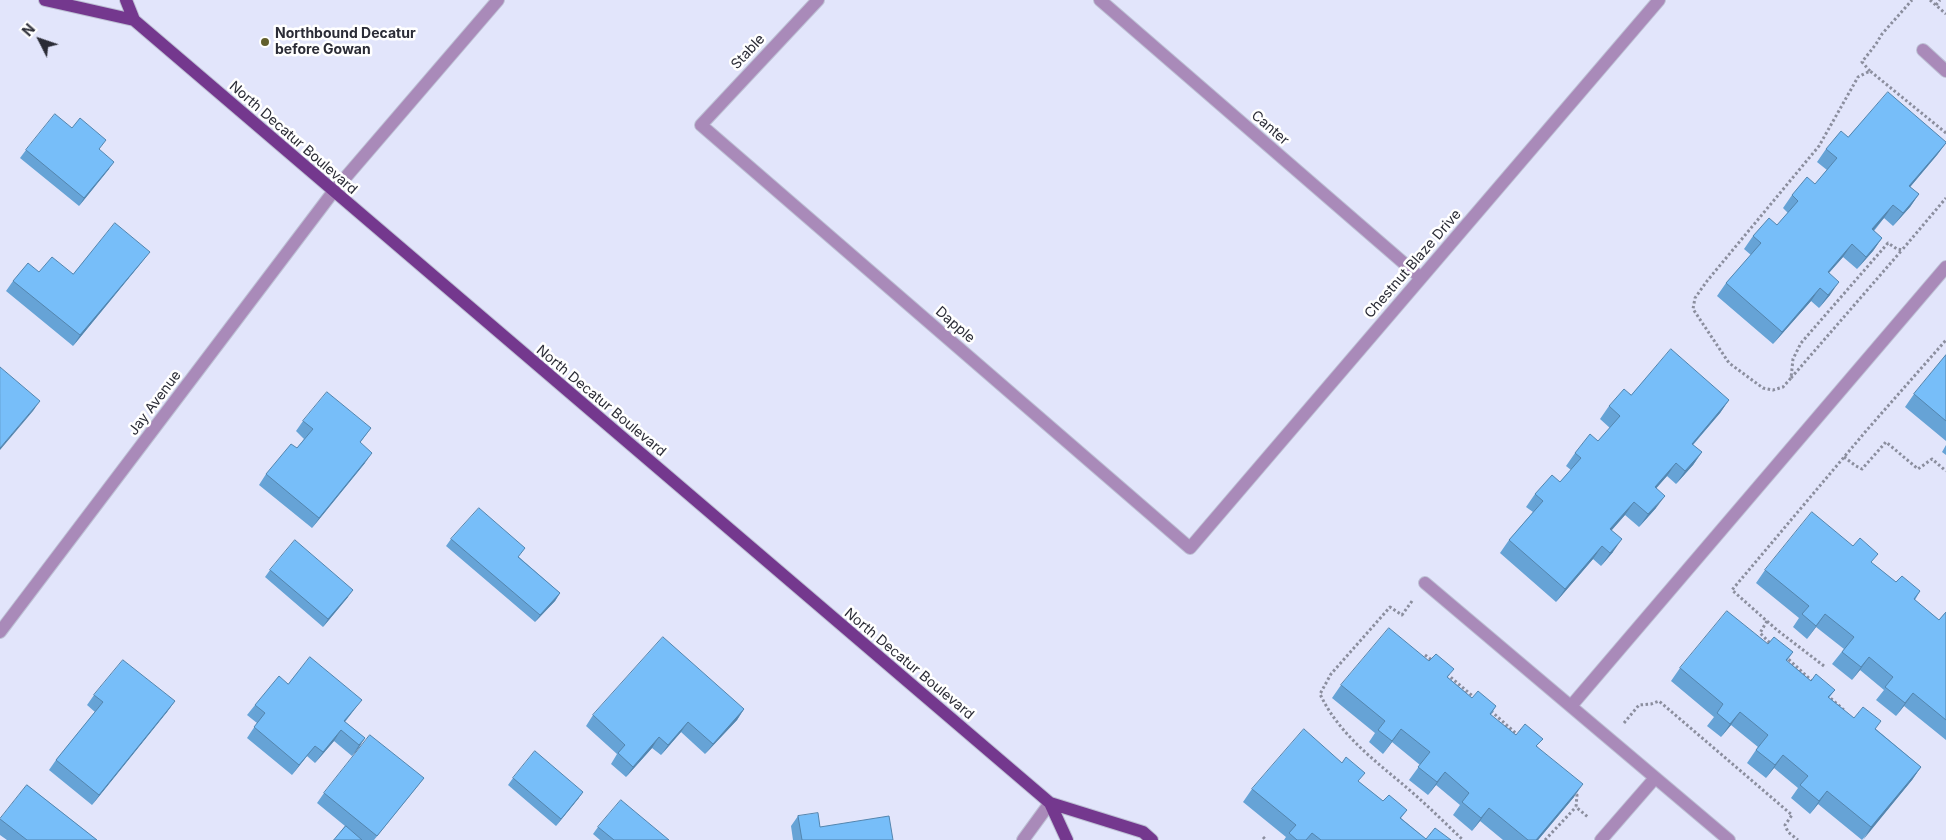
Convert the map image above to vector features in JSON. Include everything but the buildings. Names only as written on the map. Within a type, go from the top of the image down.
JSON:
[{"type":"main road","name":"North Decatur Boulevard","points":[[45,0],[134,20]]},
{"type":"main road","name":"North Decatur Boulevard","points":[[126,0],[134,20],[1050,804],[1143,832],[1152,840]]},
{"type":"main road","name":"North Decatur Boulevard","points":[[1050,804],[1066,840]]},
{"type":"street","name":"Jay Avenue","points":[[0,632],[333,192],[498,0]]},
{"type":"street","name":"Stable","points":[[701,125],[818,0]]},
{"type":"street","name":"Canter","points":[[1100,0],[1422,278]]},
{"type":"street","name":"Chestnut Blaze Drive","points":[[1190,548],[1422,278],[1652,2]]},
{"type":"street","points":[[1923,50],[1946,71]]},
{"type":"street","name":"Dapple","points":[[701,125],[1190,548]]},
{"type":"street","points":[[1571,706],[1946,267]]},
{"type":"street","points":[[1425,583],[1728,840]]},
{"type":"street","points":[[1604,836],[1655,778]]},
{"type":"street","points":[[1023,840],[1050,804]]},
{"type":"path","points":[[1912,0],[1882,34],[1862,62],[1870,71],[1946,133]]},
{"type":"path","points":[[1930,0],[1946,14]]},
{"type":"path","points":[[1936,5],[1940,0]]},
{"type":"path","points":[[1870,71],[1858,78],[1819,146],[1737,244],[1695,298],[1693,309],[1729,363],[1763,388],[1773,390],[1783,387],[1946,198]]},
{"type":"path","points":[[1791,378],[1793,359],[1801,343],[1888,243],[1902,250]]},
{"type":"path","points":[[1824,666],[1767,621],[1732,590],[1946,340]]},
{"type":"path","points":[[1844,457],[1862,468],[1886,442],[1918,469],[1932,459],[1946,471]]},
{"type":"path","points":[[1425,583],[1402,615],[1390,607],[1331,674],[1320,694],[1326,710],[1357,745],[1431,808],[1463,840]]},
{"type":"path","points":[[1767,621],[1760,633],[1774,646]]},
{"type":"path","points":[[1781,653],[1817,686]]},
{"type":"path","points":[[1425,655],[1477,699]]},
{"type":"path","points":[[1824,692],[1846,712]]},
{"type":"path","points":[[1610,739],[1639,705],[1660,701],[1792,815],[1785,825],[1788,832],[1798,840]]},
{"type":"path","points":[[1484,706],[1521,738]]},
{"type":"path","points":[[1545,840],[1576,807],[1577,795],[1573,789]]},
{"type":"path","points":[[1576,807],[1604,836]]},
{"type":"place","name":"Northbound Decatur before Gowan","points":[[265,42]]}]
